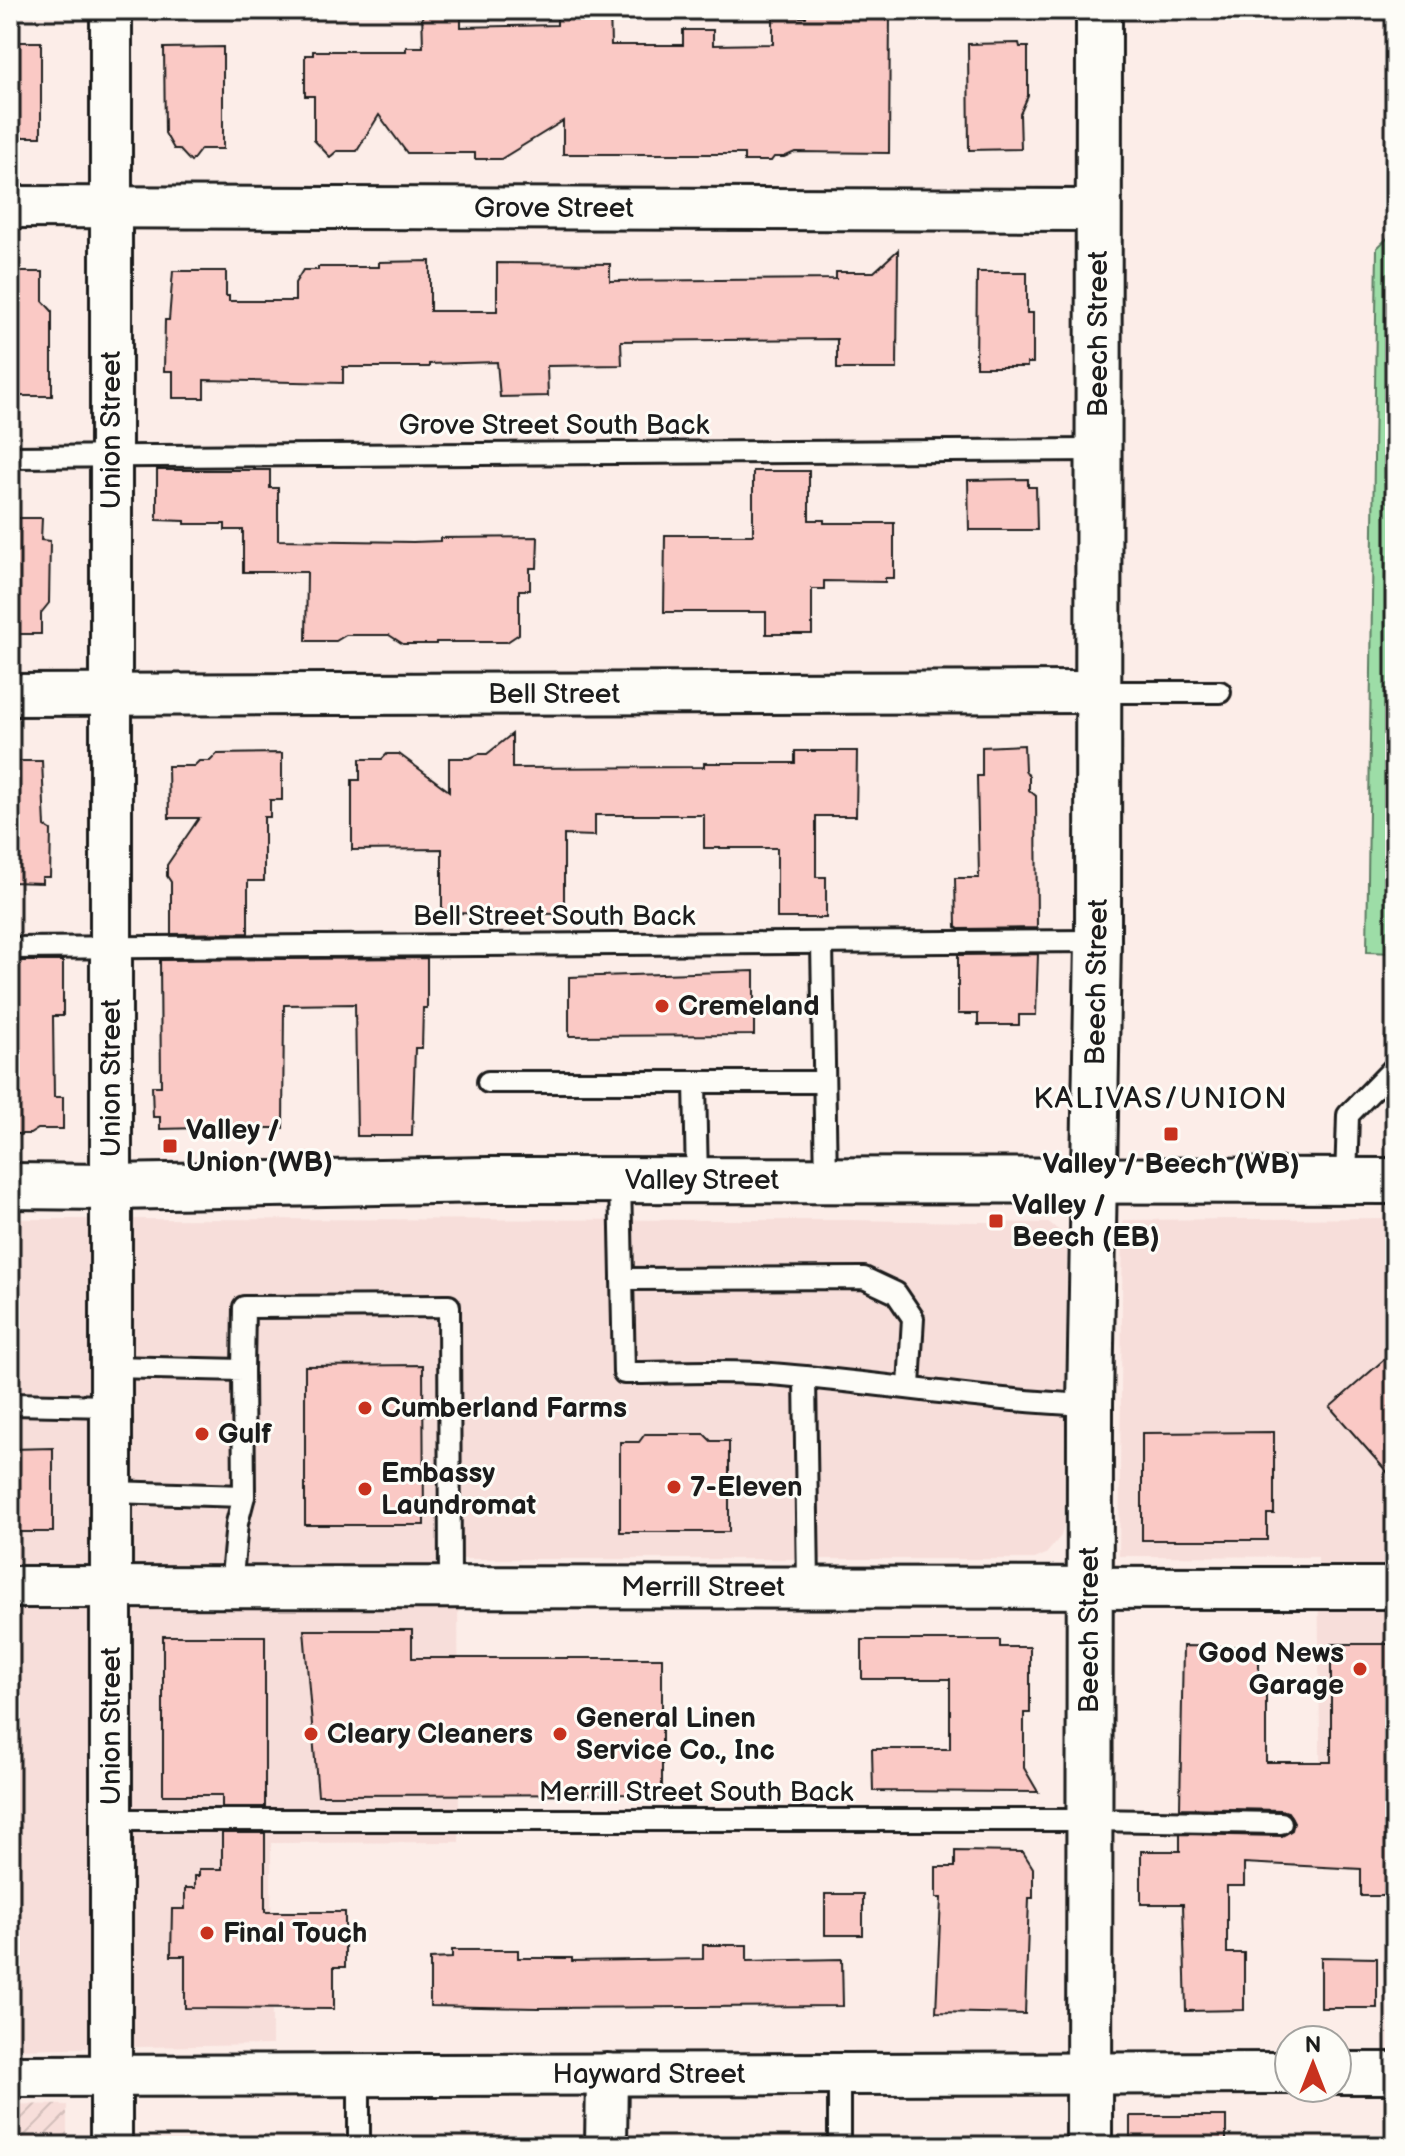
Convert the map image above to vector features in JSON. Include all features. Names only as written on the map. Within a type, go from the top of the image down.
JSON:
[{"type":"main road","name":"Beech Street","points":[[1089,2146],[1090,1405],[1098,941],[1099,10]]},
{"type":"main road","name":"Valley Street","points":[[10,1186],[620,1180],[1395,1181]]},
{"type":"street","name":"Union Street","points":[[111,10],[111,2146]]},
{"type":"street","name":"Grove Street","points":[[10,207],[1099,210]]},
{"type":"street","name":"Bell Street","points":[[10,695],[1097,692]]},
{"type":"street","name":"Merrill Street","points":[[10,1587],[1395,1588]]},
{"type":"street","name":"Hayward Street","points":[[10,2076],[1273,2073]]},
{"type":"street","points":[[1353,2073],[1395,2073]]},
{"type":"street","points":[[606,2146],[607,2074]]},
{"type":"lane","name":"Grove Street South Back","points":[[10,457],[1098,450]]},
{"type":"lane","points":[[1097,692],[1220,692]]},
{"type":"lane","name":"Bell Street South Back","points":[[10,948],[1098,941]]},
{"type":"lane","points":[[822,943],[826,1181]]},
{"type":"lane","points":[[1346,1181],[1348,1115],[1395,1067]]},
{"type":"lane","points":[[488,1082],[824,1082]]},
{"type":"lane","points":[[695,1082],[697,1181]]},
{"type":"lane","points":[[620,1180],[624,1373],[737,1373],[805,1377],[909,1386],[1004,1400],[1090,1405]]},
{"type":"lane","points":[[622,1279],[864,1278],[896,1293],[913,1318],[909,1386]]},
{"type":"lane","points":[[231,1588],[237,1523],[244,1496],[244,1307],[449,1306],[450,1587]]},
{"type":"lane","points":[[10,1404],[111,1386],[243,1370]]},
{"type":"lane","points":[[805,1377],[808,1586]]},
{"type":"lane","points":[[111,1492],[244,1496]]},
{"type":"lane","name":"Merrill Street South Back","points":[[112,1820],[1089,1820],[1281,1823]]},
{"type":"lane","points":[[839,2074],[839,2146]]},
{"type":"lane","points":[[359,2075],[359,2146]]},
{"type":"shaded area","points":[[1395,1218],[1395,1837],[1321,1836],[1318,1557],[1119,1556],[1123,1220]]},
{"type":"shaded area","points":[[10,1219],[1050,1223],[1064,1235],[1067,1246],[1064,1524],[1061,1536],[1046,1554],[1035,1559],[458,1559],[459,1842],[271,1843],[272,2045],[10,2049]]},
{"type":"shaded area","points":[[10,2104],[67,2105],[67,2146],[10,2146]]},
{"type":"green space","points":[[1395,231],[1395,953],[1367,952],[1377,248]]},
{"type":"building","points":[[422,10],[461,10],[461,27],[557,25],[557,10],[610,10],[611,45],[683,45],[683,30],[713,30],[713,45],[773,44],[773,17],[806,17],[806,10],[890,10],[889,153],[795,152],[774,157],[771,161],[744,161],[744,154],[563,154],[563,121],[501,159],[475,159],[475,153],[407,153],[379,115],[357,151],[337,151],[330,157],[314,140],[314,96],[305,96],[305,55],[313,55],[313,51],[406,51],[406,47],[423,47]]},
{"type":"building","points":[[10,42],[41,42],[41,137],[10,137]]},
{"type":"building","points":[[1019,43],[1020,47],[1028,47],[1028,96],[1020,114],[1021,149],[969,150],[968,44]]},
{"type":"building","points":[[223,47],[223,149],[201,149],[191,162],[179,149],[174,149],[165,133],[164,48]]},
{"type":"building","points":[[898,250],[897,369],[837,369],[837,339],[621,341],[622,365],[547,366],[548,396],[500,397],[497,362],[429,364],[429,367],[343,367],[343,383],[204,380],[204,398],[173,398],[173,371],[164,371],[165,320],[169,320],[173,271],[226,271],[226,296],[229,296],[229,301],[295,301],[295,283],[303,270],[318,270],[318,267],[379,267],[379,262],[430,261],[430,311],[497,311],[497,263],[610,264],[610,281],[836,279],[836,272],[874,272]]},
{"type":"building","points":[[10,272],[43,272],[43,301],[52,311],[52,396],[15,396],[15,378],[10,378]]},
{"type":"building","points":[[977,272],[1027,272],[1027,313],[1033,313],[1033,363],[1027,363],[1027,367],[976,367]]},
{"type":"building","points":[[157,470],[270,470],[270,488],[278,488],[278,540],[413,542],[440,541],[440,538],[538,537],[537,568],[530,568],[530,590],[519,590],[519,634],[507,642],[403,644],[389,635],[346,635],[336,641],[306,641],[307,572],[243,572],[243,530],[225,530],[225,524],[157,520]]},
{"type":"building","points":[[753,471],[809,471],[809,520],[824,520],[824,523],[894,523],[894,578],[885,578],[885,582],[824,581],[824,589],[812,589],[812,634],[766,634],[766,612],[664,612],[665,535],[753,535]]},
{"type":"building","points":[[1028,479],[1028,487],[1036,487],[1037,530],[969,530],[968,480]]},
{"type":"building","points":[[10,518],[42,518],[41,540],[50,541],[49,603],[41,613],[41,634],[10,634]]},
{"type":"building","points":[[512,734],[512,768],[795,763],[795,751],[857,751],[856,816],[816,816],[816,877],[826,877],[826,918],[777,918],[777,848],[704,848],[704,815],[595,815],[595,836],[564,835],[564,914],[442,913],[442,849],[352,850],[352,780],[360,780],[360,759],[382,759],[387,754],[399,754],[449,791],[449,758],[487,754]]},
{"type":"building","points":[[1024,745],[1029,790],[1036,796],[1037,928],[959,929],[956,927],[955,878],[979,878],[977,776],[982,776],[982,747]]},
{"type":"building","points":[[282,753],[282,800],[270,800],[270,817],[264,817],[264,881],[248,881],[248,933],[171,934],[171,882],[167,876],[167,865],[199,818],[169,818],[168,766],[194,766],[199,761],[210,761],[217,754]]},
{"type":"building","points":[[10,761],[42,761],[45,826],[51,830],[50,877],[42,877],[42,883],[10,882]]},
{"type":"building","points":[[1038,954],[1036,1015],[1019,1015],[1019,1025],[978,1025],[978,1014],[958,1014],[958,955]]},
{"type":"building","points":[[427,958],[427,1008],[423,1008],[422,1048],[415,1048],[412,1136],[357,1136],[355,1004],[284,1005],[283,1128],[220,1128],[216,1132],[204,1132],[200,1128],[160,1129],[160,1117],[153,1117],[152,1086],[161,1086],[160,960]]},
{"type":"building","points":[[10,961],[63,961],[63,1016],[53,1016],[54,1097],[63,1097],[63,1129],[10,1134]]},
{"type":"building","name":"Cremeland","points":[[754,971],[754,1035],[569,1036],[569,977]]},
{"type":"building","points":[[1395,1350],[1395,1481],[1330,1407]]},
{"type":"building","points":[[423,1365],[424,1525],[305,1525],[305,1366]]},
{"type":"building","points":[[1274,1432],[1274,1514],[1267,1514],[1267,1540],[1142,1540],[1142,1433]]},
{"type":"building","name":"7-Eleven","points":[[645,1434],[704,1434],[711,1441],[729,1441],[729,1532],[620,1532],[620,1442],[639,1442]]},
{"type":"building","points":[[53,1448],[53,1532],[10,1532],[10,1449]]},
{"type":"building","points":[[304,1630],[412,1630],[412,1658],[662,1658],[662,1794],[318,1795]]},
{"type":"building","points":[[163,1636],[265,1636],[265,1807],[222,1807],[222,1795],[163,1795]]},
{"type":"building","points":[[862,1640],[1000,1640],[1000,1647],[1030,1647],[1030,1713],[1024,1713],[1024,1768],[1038,1792],[873,1791],[872,1749],[950,1749],[950,1679],[862,1679]]},
{"type":"building","points":[[1331,1644],[1395,1644],[1395,1896],[1361,1896],[1361,1869],[1244,1863],[1244,1886],[1227,1886],[1227,1953],[1244,1953],[1244,2010],[1186,2011],[1183,1904],[1141,1904],[1141,1851],[1180,1851],[1180,1834],[1282,1836],[1292,1830],[1294,1822],[1288,1812],[1281,1810],[1180,1808],[1183,1646],[1259,1647],[1259,1694],[1266,1695],[1266,1762],[1331,1762]]},
{"type":"building","points":[[222,1833],[265,1833],[265,1912],[345,1912],[345,1967],[334,1967],[334,2009],[185,2008],[185,1956],[171,1956],[172,1909],[185,1909],[185,1888],[195,1888],[195,1876],[199,1876],[199,1869],[222,1869]]},
{"type":"building","points":[[955,1851],[1023,1852],[1033,1868],[1025,2014],[936,2012],[941,1898],[936,1898],[936,1867],[955,1867]]},
{"type":"building","points":[[825,1894],[863,1894],[863,1935],[825,1935]]},
{"type":"building","points":[[703,1945],[747,1945],[747,1961],[842,1959],[843,2006],[430,2006],[430,1959],[452,1958],[452,1950],[518,1950],[518,1958],[572,1958],[572,1961],[703,1959]]},
{"type":"building","points":[[1321,1957],[1377,1958],[1377,2008],[1321,2008]]},
{"type":"building","points":[[1130,2116],[1226,2116],[1226,2146],[1130,2146]]},
{"type":"place","name":"Cremeland","points":[[662,1006]]},
{"type":"place","name":"Valley / Beech (WB)","points":[[1171,1134]]},
{"type":"place","name":"Valley / Union (WB)","points":[[170,1146]]},
{"type":"place","name":"Valley / Beech (EB)","points":[[996,1221]]},
{"type":"place","name":"Cumberland Farms","points":[[365,1408]]},
{"type":"place","name":"Gulf","points":[[202,1434]]},
{"type":"place","name":"7-Eleven","points":[[674,1487]]},
{"type":"place","name":"Embassy Laundromat","points":[[365,1489]]},
{"type":"place","name":"Good News Garage","points":[[1360,1669]]},
{"type":"place","name":"Cleary Cleaners","points":[[311,1734]]},
{"type":"place","name":"General Linen Service Co., Inc","points":[[560,1734]]},
{"type":"place","name":"Final Touch","points":[[207,1933]]},
{"type":"district","name":"KALIVAS/UNION","points":[[1161,1099]]}]
